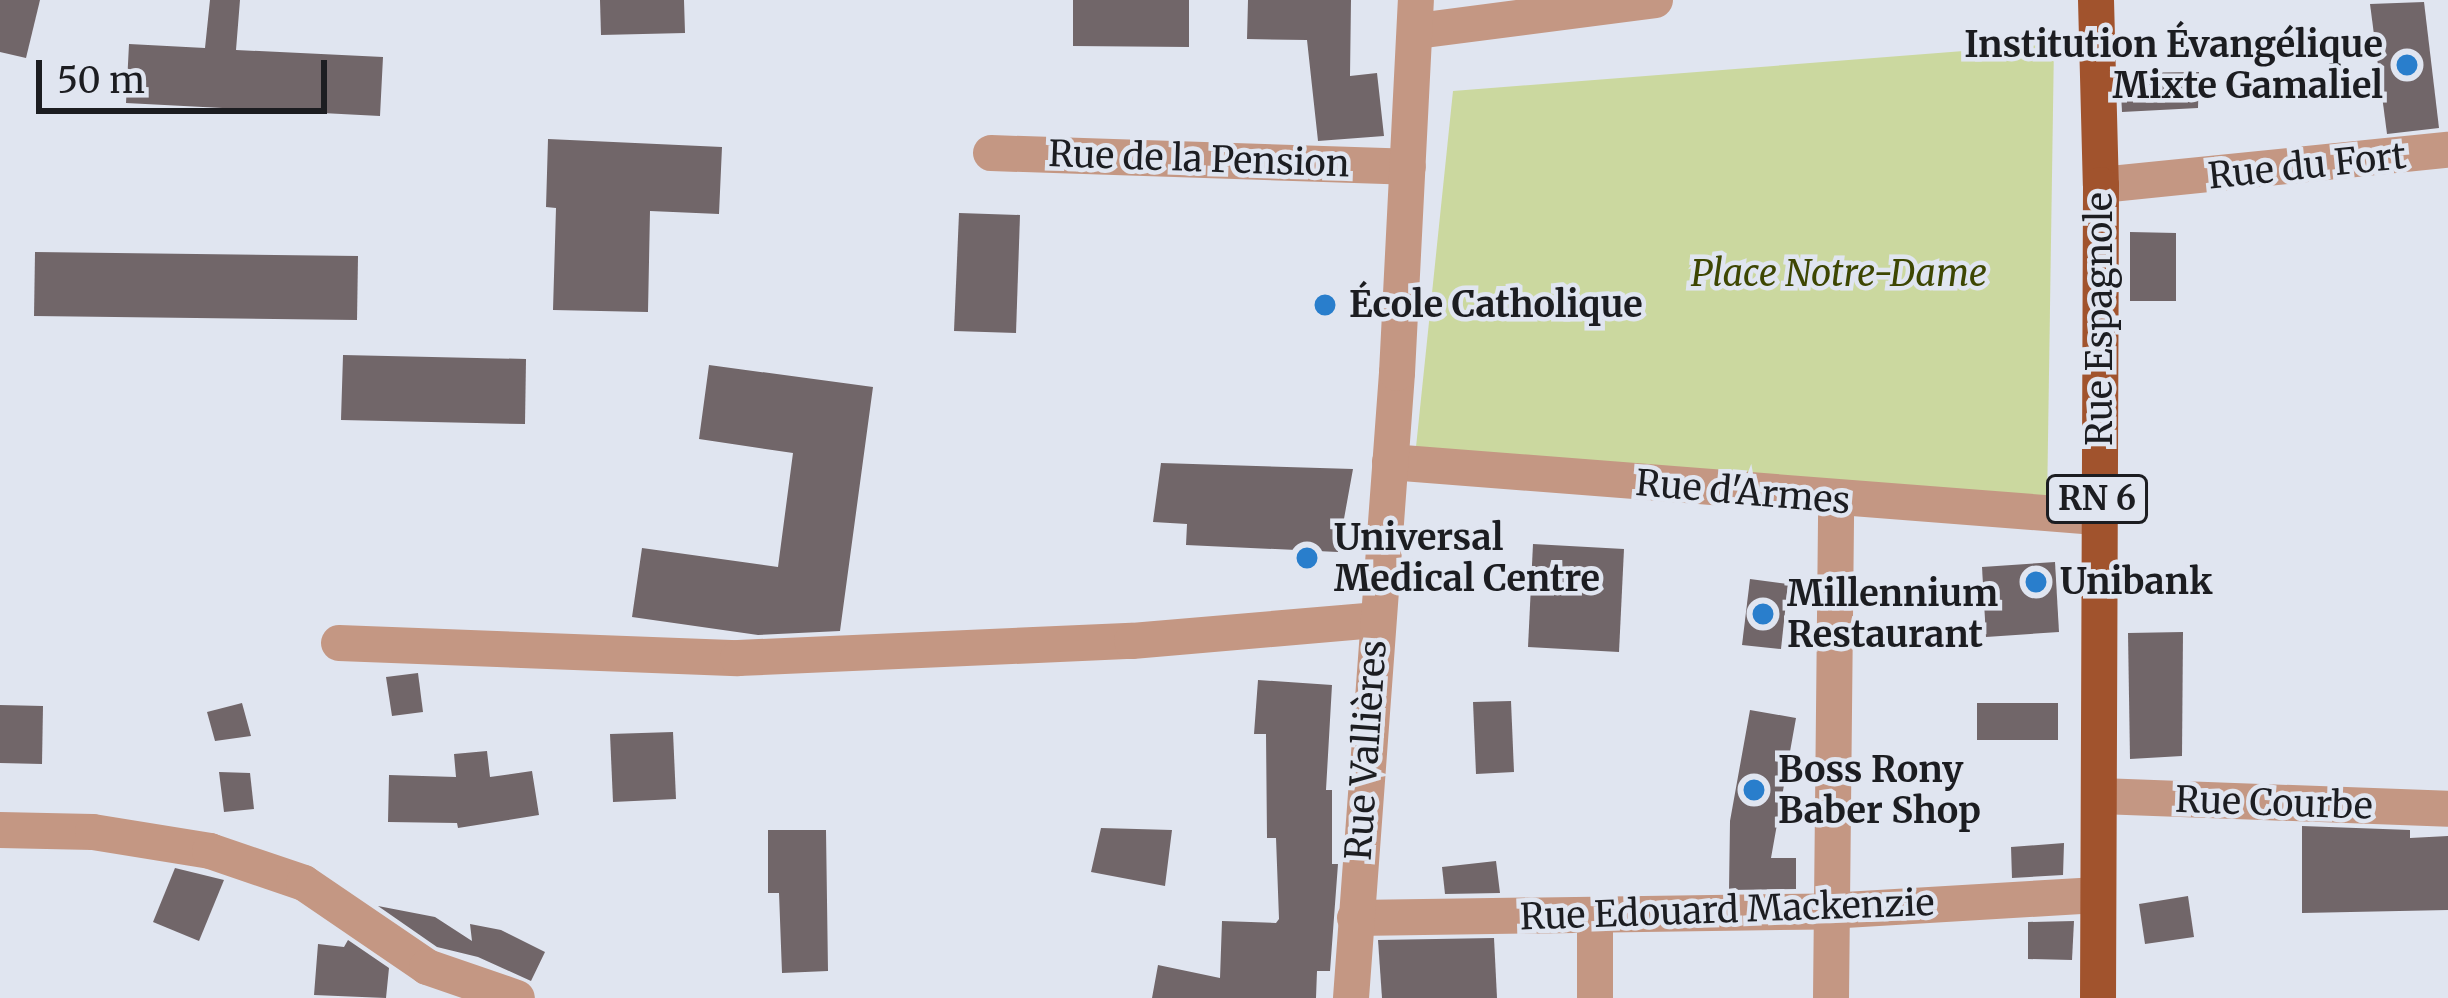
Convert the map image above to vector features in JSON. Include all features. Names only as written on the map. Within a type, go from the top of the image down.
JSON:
[{"type":"main road","name":"Rue Espagnole","points":[[2096,0],[2113,185],[2096,517],[2098,998]]},
{"type":"street","points":[[1417,16],[1655,0]]},
{"type":"street","name":"Rue Vallières","points":[[1351,998],[1417,16]]},
{"type":"street","name":"Rue du Fort","points":[[2113,185],[2448,150]]},
{"type":"street","name":"Rue de la Pension","points":[[991,153],[1408,167]]},
{"type":"street","name":"Rue d'Armes","points":[[1390,462],[2096,517]]},
{"type":"street","points":[[1831,998],[1828,911],[1836,500]]},
{"type":"street","points":[[339,643],[738,658],[1132,641],[1375,620]]},
{"type":"street","name":"Rue Courbe","points":[[2100,796],[2448,809]]},
{"type":"street","points":[[0,830],[93,832],[210,851],[304,883],[427,967],[518,998]]},
{"type":"street","name":"Rue Edouard Mackenzie","points":[[1354,918],[1828,911],[2098,895]]},
{"type":"street","points":[[1594,998],[1595,916]]},
{"type":"green space","name":"Place Notre-Dame","points":[[2054,44],[2047,506],[1416,447],[1453,91]]},
{"type":"building","points":[[0,0],[40,0],[26,58],[0,52]]},
{"type":"building","points":[[210,0],[240,0],[236,50],[383,57],[380,116],[126,103],[129,44],[205,48]]},
{"type":"building","points":[[600,0],[684,0],[685,33],[601,35]]},
{"type":"building","points":[[1073,0],[1189,0],[1189,47],[1073,46]]},
{"type":"building","points":[[1248,0],[1351,0],[1350,76],[1377,73],[1384,136],[1318,141],[1307,40],[1247,39]]},
{"type":"building","points":[[2424,2],[2439,128],[2387,134],[2370,4]]},
{"type":"building","points":[[2199,72],[2198,108],[2122,112],[2120,73]]},
{"type":"building","points":[[548,139],[722,147],[719,214],[650,211],[648,312],[553,310],[556,208],[546,207]]},
{"type":"building","points":[[959,213],[1020,215],[1016,333],[954,331]]},
{"type":"building","points":[[2130,232],[2176,233],[2176,301],[2130,301]]},
{"type":"building","points":[[35,252],[358,256],[357,320],[34,316]]},
{"type":"building","points":[[343,355],[526,359],[525,424],[341,420]]},
{"type":"building","points":[[709,365],[873,387],[840,631],[758,635],[632,617],[642,548],[778,567],[793,453],[699,439]]},
{"type":"building","points":[[1161,463],[1353,469],[1338,552],[1186,545],[1187,524],[1153,522]]},
{"type":"building","points":[[1533,544],[1624,549],[1619,652],[1528,647]]},
{"type":"building","points":[[2055,562],[2059,632],[1986,637],[1982,567]]},
{"type":"building","points":[[1750,579],[1788,584],[1781,649],[1742,645]]},
{"type":"building","points":[[2183,632],[2182,756],[2130,759],[2128,633]]},
{"type":"building","points":[[418,673],[423,712],[392,716],[386,677]]},
{"type":"building","points":[[1258,680],[1332,685],[1326,790],[1332,790],[1332,864],[1338,864],[1330,971],[1317,971],[1316,998],[1152,998],[1158,965],[1220,978],[1222,921],[1276,923],[1279,919],[1276,838],[1267,838],[1266,734],[1254,734]]},
{"type":"building","points":[[1511,701],[1514,772],[1476,774],[1473,702]]},
{"type":"building","points":[[242,703],[251,736],[215,741],[207,712]]},
{"type":"building","points":[[1977,703],[2058,703],[2058,740],[1977,740]]},
{"type":"building","points":[[0,705],[43,706],[42,764],[0,763]]},
{"type":"building","points":[[1750,710],[1796,718],[1771,858],[1796,858],[1796,889],[1729,890],[1730,821]]},
{"type":"building","points":[[673,732],[676,799],[613,802],[610,734]]},
{"type":"building","points":[[487,751],[490,777],[532,771],[539,815],[458,828],[457,823],[388,822],[389,775],[456,777],[454,754]]},
{"type":"building","points":[[219,772],[250,773],[254,809],[224,812]]},
{"type":"building","points":[[2302,826],[2410,830],[2410,838],[2448,836],[2448,910],[2302,913]]},
{"type":"building","points":[[1101,828],[1172,830],[1165,886],[1091,872]]},
{"type":"building","points":[[768,830],[826,830],[828,971],[782,973],[779,893],[768,893]]},
{"type":"building","points":[[2064,843],[2063,875],[2012,878],[2011,847]]},
{"type":"building","points":[[1496,861],[1500,893],[1445,894],[1442,867]]},
{"type":"building","points":[[175,868],[224,880],[199,941],[153,922]]},
{"type":"building","points":[[2188,896],[2194,937],[2145,944],[2139,904]]},
{"type":"building","points":[[378,906],[435,917],[472,941],[470,924],[501,930],[545,952],[531,981],[478,957],[437,947]]},
{"type":"building","points":[[2074,921],[2072,960],[2028,959],[2028,922]]},
{"type":"building","points":[[1494,938],[1497,998],[1382,998],[1378,940]]},
{"type":"building","points":[[348,940],[389,968],[386,998],[314,995],[318,944],[344,947]]},
{"type":"place","name":"Institution Évangélique Mixte Gamaliel","points":[[2407,65]]},
{"type":"place","name":"École Catholique","points":[[1325,305]]},
{"type":"place","name":"Universal Medical Centre","points":[[1307,558]]},
{"type":"place","name":"Unibank","points":[[2036,582]]},
{"type":"place","name":"Millennium Restaurant","points":[[1763,614]]},
{"type":"place","name":"Boss Rony Baber Shop","points":[[1754,790]]}]
